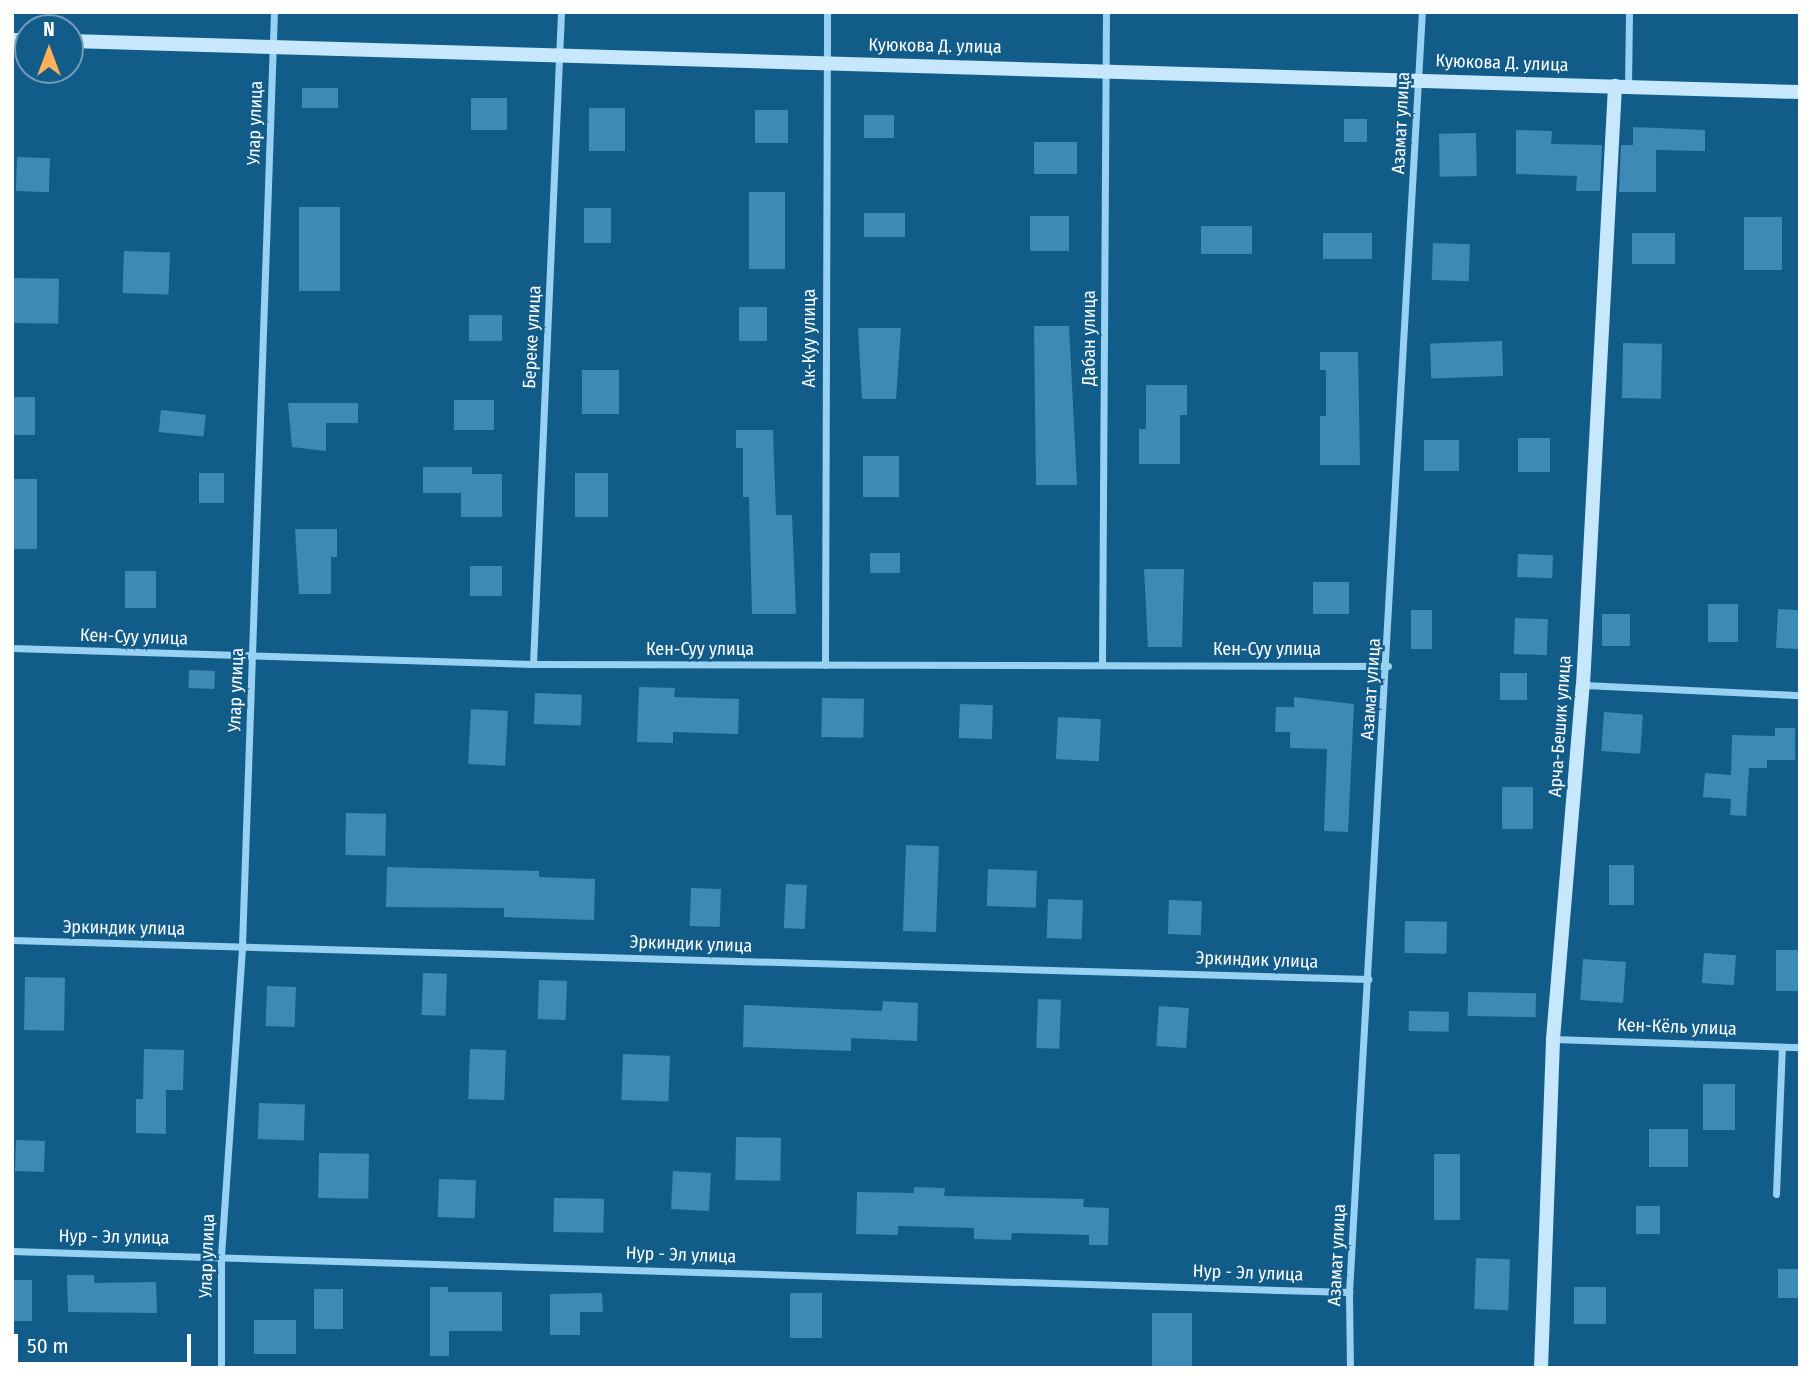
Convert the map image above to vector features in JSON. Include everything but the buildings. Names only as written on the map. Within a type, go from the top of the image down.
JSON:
[{"type":"street","name":"Улар улица","points":[[221,1368],[221,1256],[242,946],[274,12]]},
{"type":"street","name":"Береке улица","points":[[533,664],[561,12]]},
{"type":"street","name":"Ак-Куу улица","points":[[825,665],[825,62],[828,12]]},
{"type":"street","name":"Дабан улица","points":[[1102,664],[1106,12]]},
{"type":"street","name":"Азамат улица","points":[[1350,1368],[1349,1293],[1388,666],[1422,12]]},
{"type":"street","points":[[1621,86],[1629,12]]},
{"type":"street","name":"Куюкова Д. улица","points":[[84,41],[1106,69],[1800,92]]},
{"type":"street","name":"Арча-Бешик улица","points":[[1541,1368],[1553,1039],[1583,685],[1621,86]]},
{"type":"street","name":"Кен-Суу улица","points":[[12,648],[533,664],[1388,666]]},
{"type":"street","points":[[1583,685],[1800,695]]},
{"type":"street","name":"Эркиндик улица","points":[[12,940],[1368,979]]},
{"type":"street","name":"Кен-Кёль улица","points":[[1553,1039],[1800,1047]]},
{"type":"street","points":[[1776,1194],[1782,1046]]},
{"type":"street","name":"Нур - Эл улица","points":[[12,1251],[1349,1293]]}]
